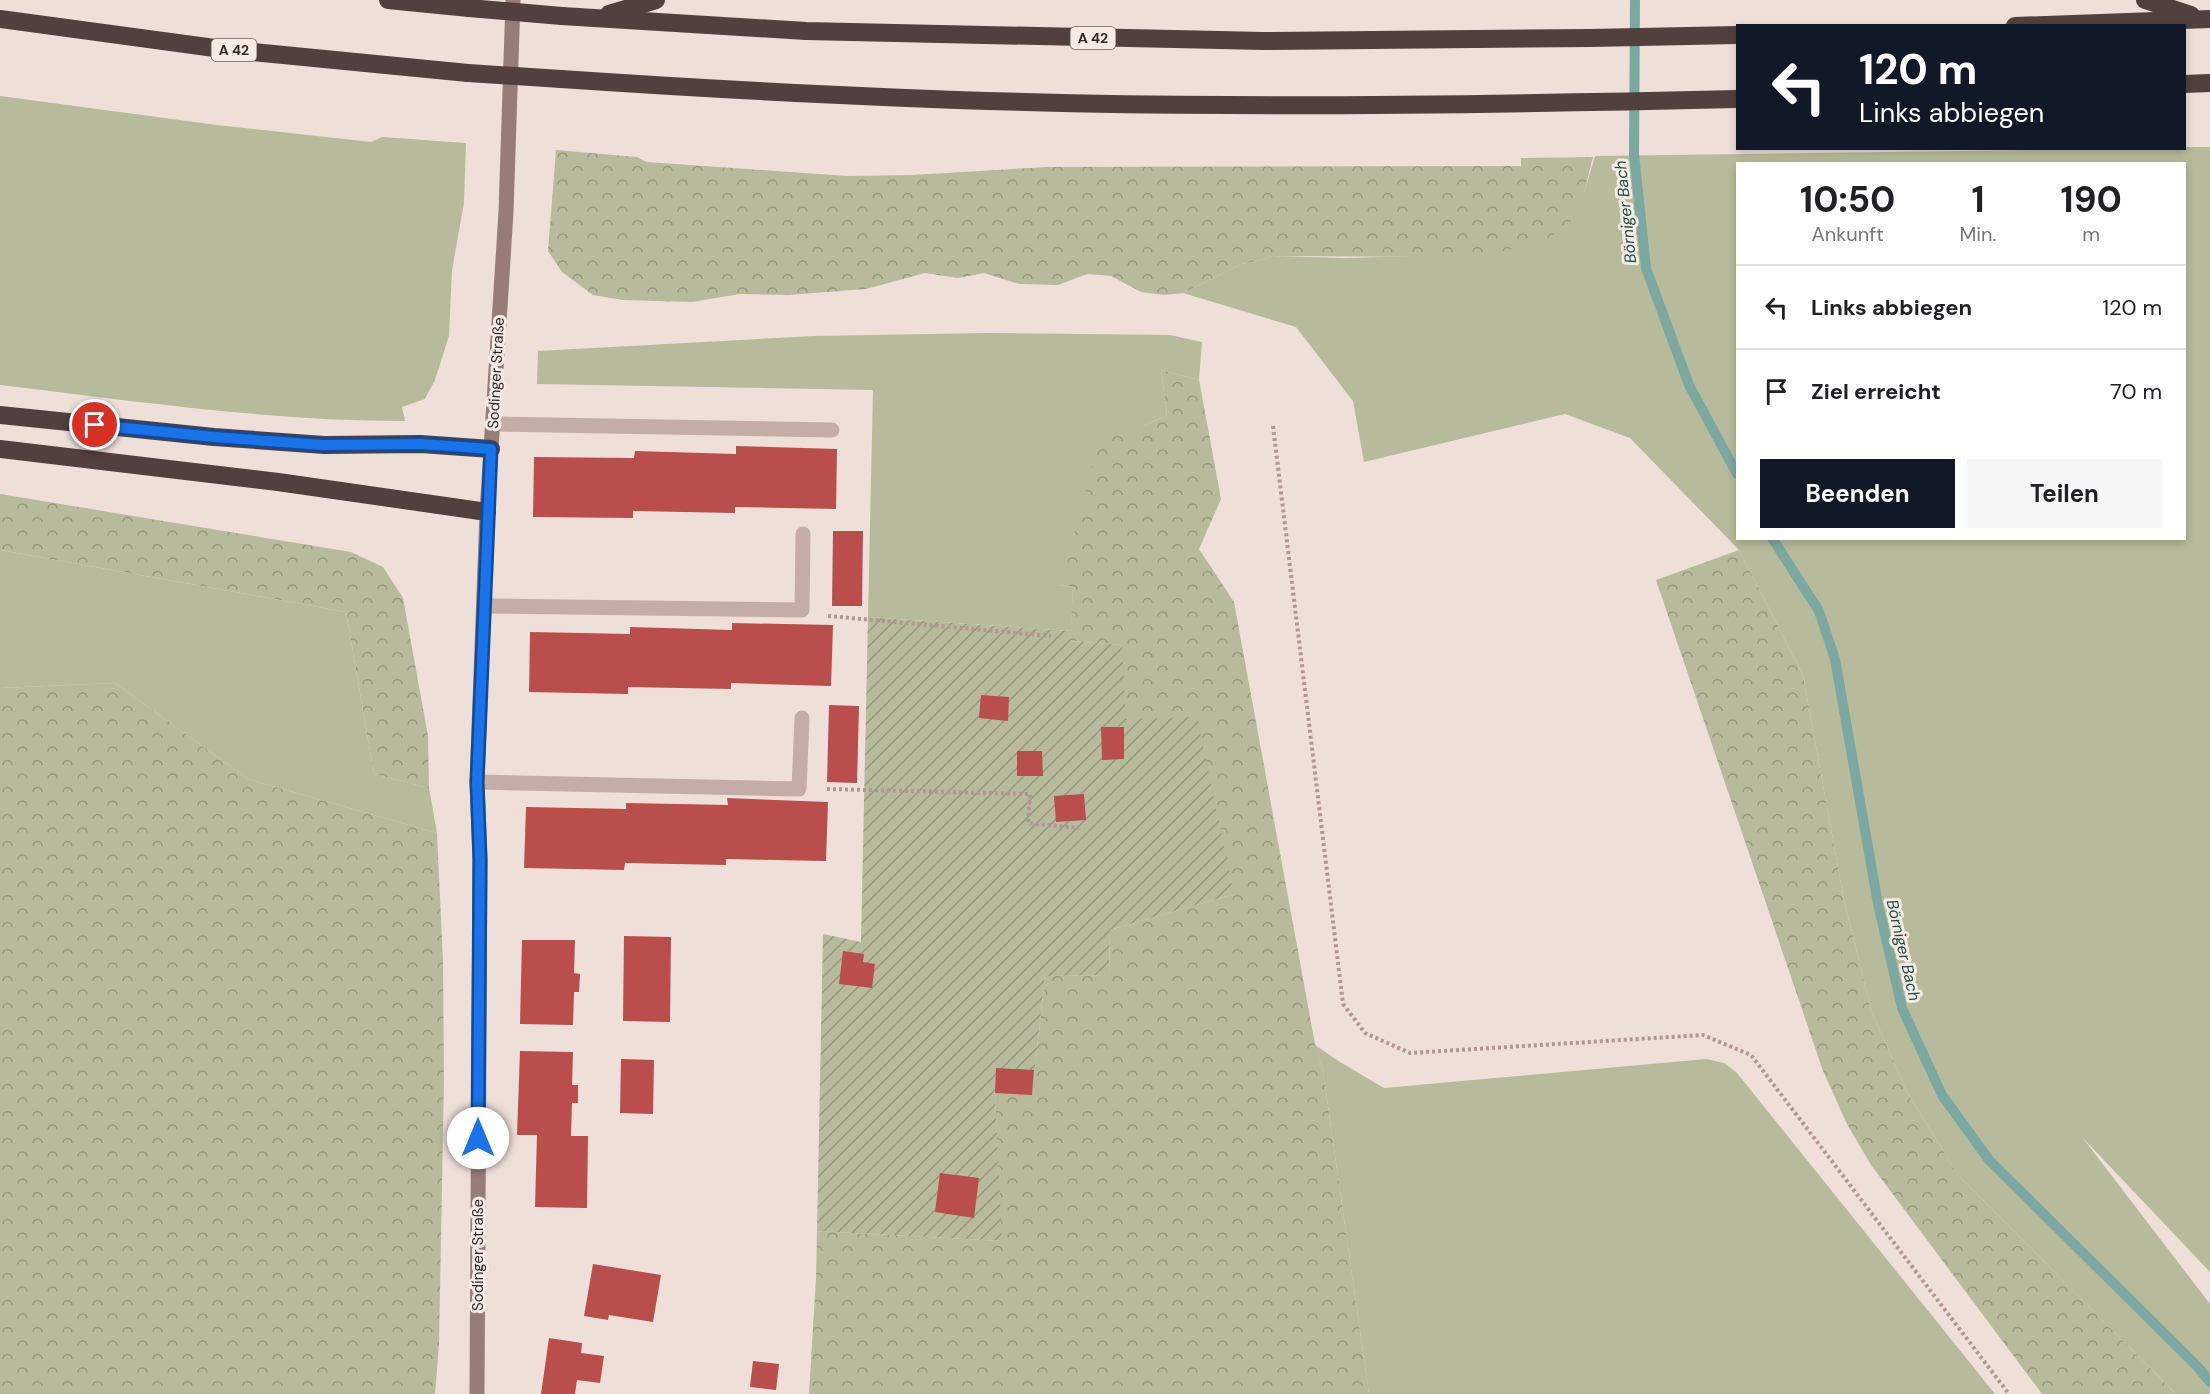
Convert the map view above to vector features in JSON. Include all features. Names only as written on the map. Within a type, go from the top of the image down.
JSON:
[{"type":"highway","name":"A 42","points":[[388,0],[562,16],[806,31],[927,35],[1264,41],[1736,35]]},
{"type":"highway","points":[[596,18],[656,0]]},
{"type":"highway","points":[[2145,0],[2207,19]]},
{"type":"highway","name":"A 42","points":[[0,19],[222,49],[468,73],[738,91],[929,99],[1227,105],[1590,103],[1736,99]]},
{"type":"highway","points":[[2070,24],[2207,19]]},
{"type":"highway","points":[[2186,84],[2210,83]]},
{"type":"highway","points":[[0,415],[214,437],[324,445],[421,444],[491,449]]},
{"type":"highway","points":[[0,449],[278,482],[487,512]]},
{"type":"main road","name":"Sodinger Straße","points":[[477,1394],[480,859],[477,782],[487,512],[506,212],[513,0]]},
{"type":"lane","points":[[493,424],[832,430]]},
{"type":"lane","points":[[484,606],[802,610],[803,534]]},
{"type":"lane","points":[[477,782],[799,789],[802,718]]},
{"type":"path","points":[[1273,426],[1343,1004],[1365,1034],[1410,1053],[1703,1035],[1751,1054],[2009,1394]]},
{"type":"path","points":[[802,610],[828,616],[1051,636]]},
{"type":"path","points":[[799,789],[1030,794],[1028,823],[1079,828]]},
{"type":"green space","points":[[0,96],[217,125],[371,142],[382,137],[466,143],[464,203],[452,270],[449,336],[435,380],[425,399],[402,407],[405,421],[354,420],[202,409],[0,385]]},
{"type":"green space","points":[[2186,147],[2210,147],[2210,1272],[2082,1137],[2210,1304],[2210,1394],[2176,1394],[1958,1175],[1907,1092],[1871,1010],[1844,900],[1803,675],[1739,550],[1630,438],[1565,414],[1364,462],[1353,401],[1296,327],[1183,293],[1241,264],[1272,256],[1345,258],[1413,256],[1584,193],[1595,156],[2186,150]]},
{"type":"green space","points":[[556,150],[637,157],[647,162],[847,176],[912,175],[1047,167],[1521,166],[1521,158],[1593,157],[1584,193],[1569,226],[1535,245],[1470,257],[1272,256],[1241,264],[1183,293],[1164,295],[1141,292],[1111,276],[1087,274],[1058,285],[1019,284],[984,273],[958,278],[925,273],[866,289],[788,295],[740,294],[692,302],[623,300],[593,295],[562,272],[548,251]]},
{"type":"green space","points":[[987,333],[1170,335],[1202,342],[1199,380],[1161,370],[1167,415],[1145,425],[1060,585],[1073,587],[1071,631],[868,617],[873,390],[537,384],[538,351],[814,336]]},
{"type":"green space","points":[[1161,370],[1199,380],[1221,499],[1199,549],[1234,602],[1315,1044],[1323,1071],[1369,1394],[809,1394],[817,1231],[1001,1241],[995,1093],[1032,1094],[1045,976],[1109,975],[1110,930],[1234,894],[1125,720],[1121,645],[1070,641],[1073,587],[1060,585],[1096,452],[1114,435],[1167,415]]},
{"type":"green space","points":[[0,494],[351,552],[383,567],[403,598],[428,736],[429,788],[374,774],[346,612],[0,550]]},
{"type":"green space","points":[[0,550],[346,612],[374,774],[429,788],[437,833],[248,779],[115,683],[0,688]]},
{"type":"green space","points":[[1739,550],[1803,675],[1844,900],[1871,1010],[1907,1092],[1958,1175],[2176,1394],[2042,1394],[1871,1165],[1847,1124],[1823,1071],[1656,580]]},
{"type":"green space","points":[[868,617],[1071,631],[1070,641],[1122,645],[1126,719],[1197,717],[1234,894],[1110,930],[1109,975],[1045,976],[1032,1095],[995,1093],[1002,1241],[817,1231],[823,934],[861,942]]},
{"type":"green space","points":[[115,683],[248,779],[437,833],[443,962],[444,1079],[439,1344],[435,1394],[0,1394],[0,688]]},
{"type":"green space","points":[[1315,1045],[1384,1088],[1706,1059],[1724,1063],[1737,1073],[1995,1394],[1369,1394],[1323,1071]]},
{"type":"building","points":[[736,446],[837,449],[836,509],[735,507],[735,513],[633,511],[633,518],[533,517],[534,457],[634,458],[635,451],[736,454]]},
{"type":"building","points":[[833,531],[863,531],[862,606],[832,606]]},
{"type":"building","points":[[732,623],[833,625],[831,686],[731,683],[731,689],[628,687],[628,694],[529,692],[530,632],[630,634],[630,627],[732,630]]},
{"type":"building","points":[[981,695],[1009,697],[1008,721],[979,718]]},
{"type":"building","points":[[829,705],[859,706],[857,783],[827,782]]},
{"type":"building","points":[[1101,727],[1124,727],[1124,759],[1102,760]]},
{"type":"building","points":[[1017,751],[1042,751],[1043,776],[1017,776]]},
{"type":"building","points":[[1084,794],[1086,820],[1056,822],[1054,796]]},
{"type":"building","points":[[727,798],[828,802],[826,861],[726,859],[726,865],[625,863],[624,870],[524,868],[526,807],[626,809],[626,803],[728,805]]},
{"type":"building","points":[[624,936],[671,937],[670,1022],[623,1021]]},
{"type":"building","points":[[522,940],[575,940],[574,973],[580,974],[579,992],[574,992],[573,1025],[520,1024]]},
{"type":"building","points":[[843,951],[864,954],[863,962],[875,964],[872,988],[839,984]]},
{"type":"building","points":[[520,1051],[573,1052],[572,1085],[578,1085],[578,1103],[572,1103],[571,1136],[588,1136],[587,1208],[535,1207],[537,1135],[517,1135]]},
{"type":"building","points":[[621,1059],[654,1060],[653,1114],[620,1113]]},
{"type":"building","points":[[996,1068],[1034,1070],[1032,1095],[995,1093]]},
{"type":"building","points":[[940,1173],[979,1178],[974,1218],[935,1212]]},
{"type":"building","points":[[593,1264],[661,1275],[653,1322],[609,1315],[608,1320],[584,1316]]},
{"type":"building","points":[[549,1338],[582,1343],[581,1353],[604,1356],[600,1383],[577,1380],[575,1394],[541,1394]]},
{"type":"building","points":[[753,1361],[779,1364],[776,1390],[750,1387]]},
{"type":"waterway","name":"Börniger Bach","points":[[1635,0],[1634,154],[1646,268],[1689,385],[1736,472]]},
{"type":"waterway","name":"Börniger Bach","points":[[1773,540],[1819,611],[1835,659],[1878,904],[1902,1008],[1942,1095],[1989,1160],[2197,1366],[2210,1382]]},
{"type":"route","points":[[95,425],[324,445],[421,444],[491,449],[477,782],[480,859],[478,1138]]}]
